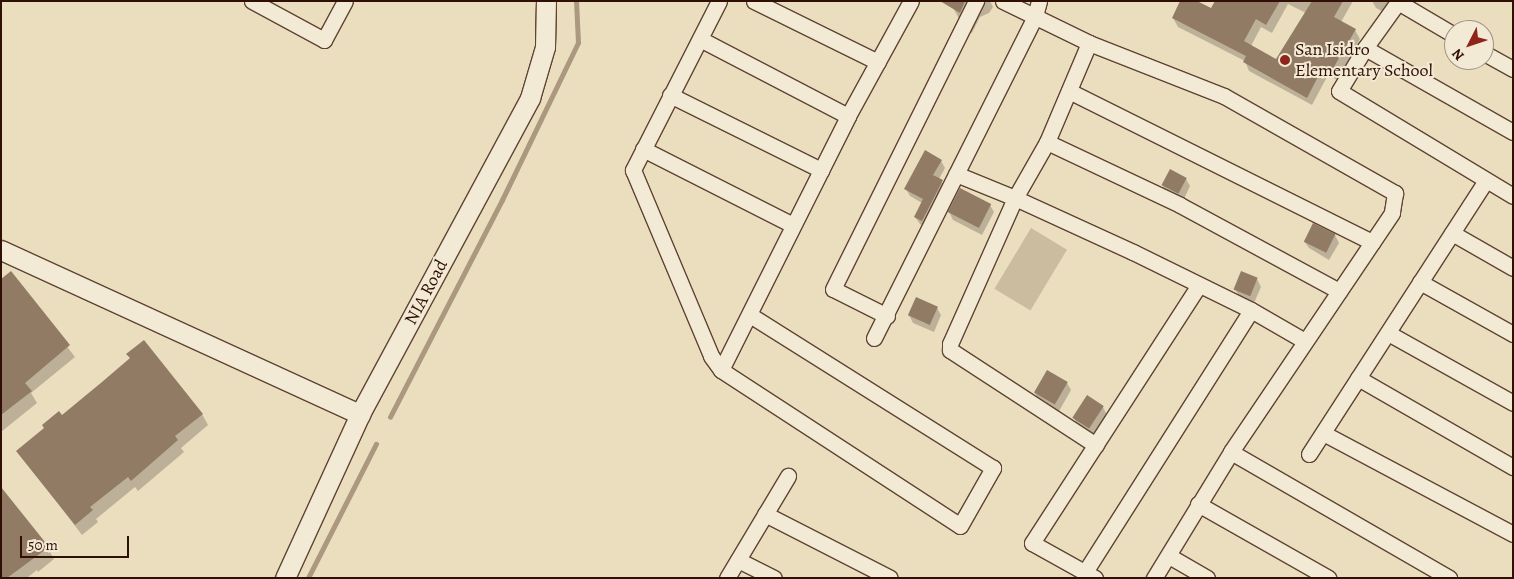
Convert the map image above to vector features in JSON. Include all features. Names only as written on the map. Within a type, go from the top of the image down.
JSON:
[{"type":"street","points":[[252,1],[324,40],[345,1]]},
{"type":"street","name":"NIA Road","points":[[285,578],[360,414],[530,98],[545,46],[546,1]]},
{"type":"street","points":[[719,1],[633,170],[711,356],[721,370],[960,526],[993,468],[750,315]]},
{"type":"street","points":[[754,1],[878,62]]},
{"type":"street","points":[[887,316],[833,289],[976,1]]},
{"type":"street","points":[[1003,1],[1089,43],[1224,96],[1396,193],[1392,213],[1231,452],[1154,578]]},
{"type":"street","points":[[874,338],[887,316],[1035,16],[1039,1]]},
{"type":"street","points":[[1444,29],[1398,2],[1365,48],[1339,91],[1513,196]]},
{"type":"street","points":[[721,370],[848,116],[878,62],[907,3]]},
{"type":"street","points":[[700,39],[848,116]]},
{"type":"street","points":[[1089,43],[1047,142],[1015,198],[950,344],[950,350],[1096,445]]},
{"type":"street","points":[[1365,48],[1513,132]]},
{"type":"street","points":[[1494,59],[1513,70]]},
{"type":"street","points":[[1069,91],[1372,242]]},
{"type":"street","points":[[670,95],[821,170]]},
{"type":"street","points":[[1047,142],[1180,205],[1339,291]]},
{"type":"street","points":[[643,149],[793,226]]},
{"type":"street","points":[[956,174],[1015,198],[1133,252],[1198,286],[1251,310],[1305,341]]},
{"type":"street","points":[[1309,454],[1486,180]]},
{"type":"street","points":[[1452,233],[1513,268]]},
{"type":"street","points":[[1,250],[360,414]]},
{"type":"street","points":[[1420,282],[1513,334]]},
{"type":"street","points":[[1198,286],[1032,543],[1090,575],[1251,310]]},
{"type":"street","points":[[1388,333],[1513,403]]},
{"type":"street","points":[[1358,378],[1513,467]]},
{"type":"street","points":[[1322,433],[1513,534]]},
{"type":"street","points":[[1231,452],[1449,578]]},
{"type":"street","points":[[727,578],[788,476]]},
{"type":"street","points":[[1198,504],[1328,578]]},
{"type":"street","points":[[766,514],[890,578]]},
{"type":"street","points":[[1169,556],[1207,578]]},
{"type":"street","points":[[738,560],[774,578]]},
{"type":"shaded area","points":[[1031,228],[1067,250],[1030,310],[994,289]]},
{"type":"building","points":[[940,1],[965,1],[960,13]]},
{"type":"building","points":[[1180,1],[1197,1],[1211,8],[1215,1],[1280,1],[1266,25],[1256,19],[1244,41],[1276,59],[1312,1],[1343,1],[1334,17],[1356,29],[1331,72],[1323,67],[1307,98],[1243,62],[1246,56],[1172,18]]},
{"type":"building","points":[[925,150],[942,160],[933,175],[943,180],[922,221],[914,217],[923,199],[904,189]]},
{"type":"building","points":[[1170,169],[1187,178],[1178,194],[1162,185]]},
{"type":"building","points":[[960,188],[991,204],[979,228],[948,212]]},
{"type":"building","points":[[1313,223],[1335,234],[1326,253],[1304,242]]},
{"type":"building","points":[[11,271],[70,345],[25,383],[32,391],[1,415],[1,279]]},
{"type":"building","points":[[1241,271],[1258,278],[1250,296],[1234,290]]},
{"type":"building","points":[[916,297],[938,307],[930,325],[908,315]]},
{"type":"building","points":[[144,340],[203,414],[175,436],[178,440],[131,481],[128,477],[90,507],[93,510],[75,525],[16,451],[44,428],[42,425],[59,411],[62,415],[130,358],[126,354]]},
{"type":"building","points":[[1047,370],[1068,382],[1055,405],[1034,393]]},
{"type":"building","points":[[1087,395],[1104,406],[1089,429],[1072,418]]},
{"type":"building","points":[[1,487],[49,547],[7,578],[1,578]]},
{"type":"waterway","points":[[390,417],[502,200],[578,43],[576,1]]},
{"type":"waterway","points":[[308,578],[376,444]]},
{"type":"place","name":"San Isidro Elementary School","points":[[1285,60]]}]
